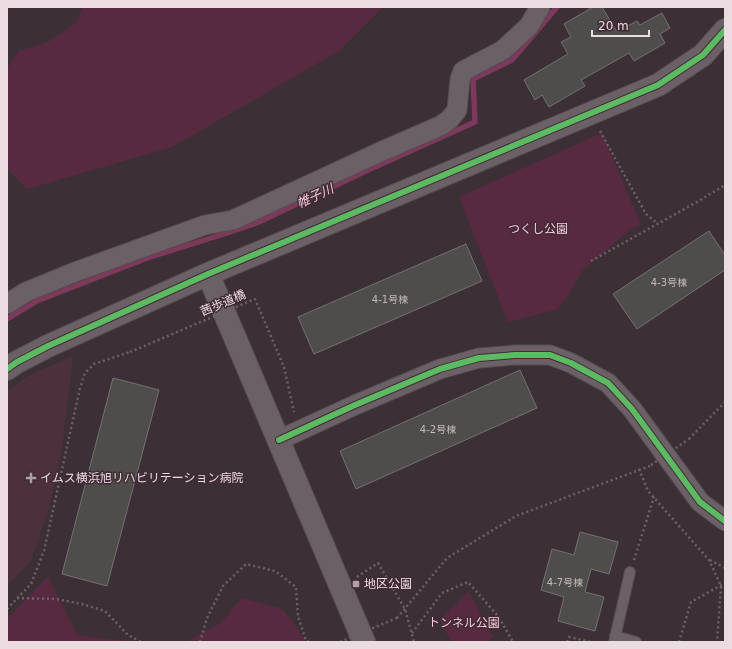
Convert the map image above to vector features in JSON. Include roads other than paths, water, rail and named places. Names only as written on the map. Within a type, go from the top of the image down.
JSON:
[{"type":"street","points":[[7,304],[26,292],[75,272],[205,225],[233,220],[372,155],[440,126],[449,120],[457,110],[460,79],[463,71],[503,50],[529,26],[540,7]]},
{"type":"street","points":[[7,369],[17,362],[48,346],[208,274],[658,85],[703,55],[725,30]]},
{"type":"street","points":[[208,274],[364,642]]},
{"type":"street","points":[[279,440],[355,405],[440,369],[479,358],[515,354],[550,355],[571,363],[608,383],[632,409],[700,502],[725,521]]},
{"type":"lane","points":[[630,572],[615,639],[636,642]]},
{"type":"waterway","name":"帷子川","points":[[7,319],[37,301],[147,258],[259,222],[368,170],[475,122],[473,79],[512,60],[557,7]]},
{"type":"place","name":"イムス横浜旭リハビリテーション病院","points":[[31,478]]},
{"type":"place","name":"地区公園","points":[[356,584]]},
{"type":"park label","name":"つくし公園","points":[[538,229]]},
{"type":"park label","name":"トンネル公園","points":[[464,623]]}]
